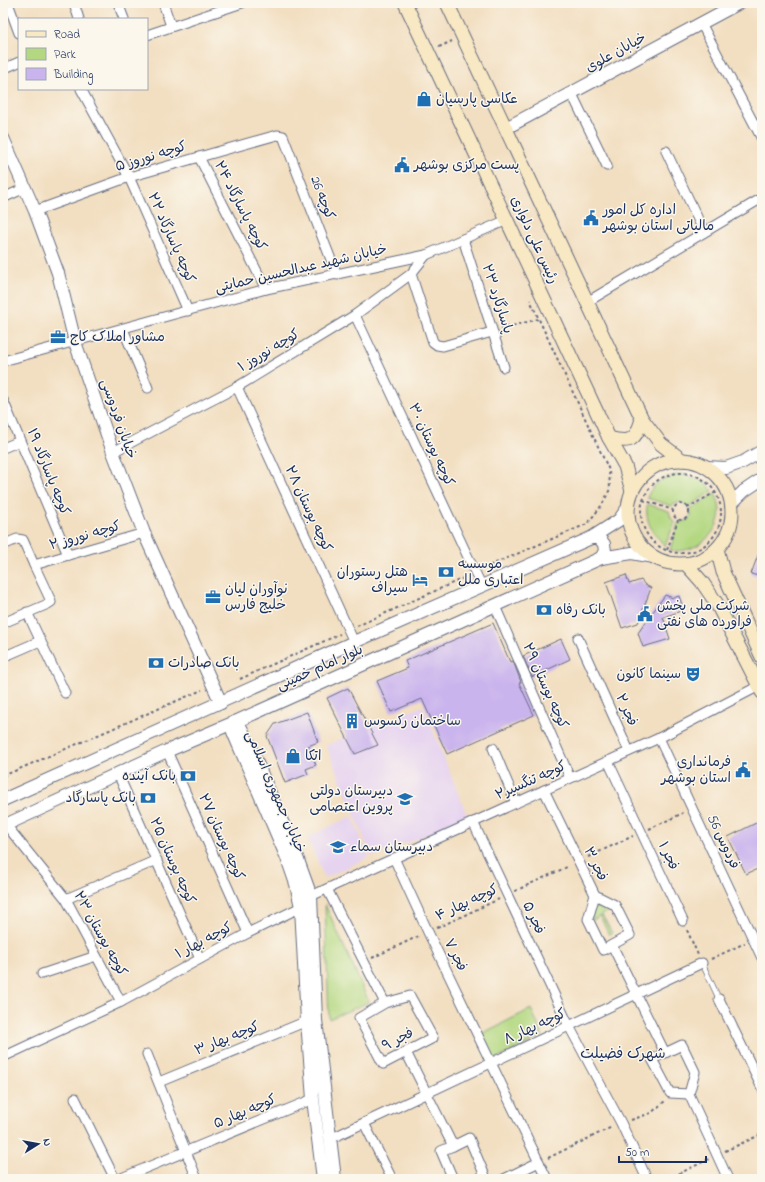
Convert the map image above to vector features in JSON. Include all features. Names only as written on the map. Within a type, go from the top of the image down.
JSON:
[{"type":"main road","name":"رئیس علی دلواری","points":[[447,3],[642,419],[661,444],[682,460]]},
{"type":"main road","name":"رئیس علی دلواری","points":[[399,6],[428,52],[609,438],[625,466],[632,491]]},
{"type":"main road","points":[[609,438],[620,441],[630,440],[638,433],[642,419]]},
{"type":"main road","points":[[682,460],[692,461],[706,467],[718,477],[727,489],[731,504],[731,519],[727,534],[717,549],[703,559],[686,564],[668,563],[654,557],[642,548],[634,535],[629,521],[628,506],[632,491],[642,477],[655,466],[682,460]]},
{"type":"main road","points":[[717,549],[723,572],[762,658]]},
{"type":"main road","points":[[686,564],[702,582],[717,604],[761,689]]},
{"type":"main road","points":[[717,604],[717,600],[720,596],[725,594],[734,598]]},
{"type":"street","points":[[8,3],[18,30]]},
{"type":"street","points":[[74,3],[79,18]]},
{"type":"street","points":[[118,3],[124,18]]},
{"type":"street","points":[[163,3],[171,26]]},
{"type":"street","points":[[148,35],[242,3]]},
{"type":"street","name":"خیابان علوی","points":[[506,128],[572,94],[739,3]]},
{"type":"street","points":[[701,24],[762,139]]},
{"type":"street","points":[[3,69],[18,62]]},
{"type":"street","name":"کوچه پاسارگاد ۲۲","points":[[82,90],[129,177],[188,311]]},
{"type":"street","points":[[572,94],[607,166]]},
{"type":"street","name":"کوچه نوروز ۵","points":[[35,211],[129,177],[278,135]]},
{"type":"street","name":"کوچه 26","points":[[278,135],[283,136],[337,275]]},
{"type":"street","name":"خیابان فردوسی","points":[[3,138],[35,211],[58,273],[75,342],[112,452],[144,533],[221,703]]},
{"type":"street","points":[[666,151],[704,232]]},
{"type":"street","name":"کوچه پاسارگاد ۲۴","points":[[199,157],[266,289]]},
{"type":"street","points":[[3,198],[24,188]]},
{"type":"street","points":[[587,302],[762,198]]},
{"type":"street","name":"خیابان شهید عبدالحسین حمایتی","points":[[3,361],[266,289],[426,255],[507,220]]},
{"type":"street","name":"پاسارگارد ۲۳","points":[[463,239],[504,367]]},
{"type":"street","name":"کوچه نوروز ۱","points":[[112,452],[236,387],[355,315],[411,274],[426,255]]},
{"type":"street","points":[[411,274],[433,342],[437,345],[443,346],[492,332]]},
{"type":"street","name":"کوچه بوستان ۳۰","points":[[355,315],[482,586]]},
{"type":"street","points":[[123,329],[148,388]]},
{"type":"street","name":"کوچه بوستان ۲۸","points":[[236,387],[354,642]]},
{"type":"street","name":"کوچه پاسارگاد ۱۹","points":[[3,400],[68,555]]},
{"type":"street","points":[[3,448],[20,440]]},
{"type":"street","points":[[706,467],[726,468],[743,462],[762,451]]},
{"type":"street","points":[[731,504],[744,491],[762,479]]},
{"type":"street","name":"بلوار امام خمینی","points":[[3,800],[354,642],[591,538],[618,520],[628,506]]},
{"type":"street","name":"کوچه نوروز ۲","points":[[34,565],[144,533]]},
{"type":"street","points":[[3,623],[51,602],[23,540],[19,538],[4,542]]},
{"type":"street","points":[[591,538],[599,538],[604,544],[605,552],[601,558]]},
{"type":"street","name":"بلوار امام خمینی","points":[[5,826],[167,751],[601,558],[632,553],[654,557]]},
{"type":"street","name":"کوچه بوستان ۲۹","points":[[495,606],[570,778]]},
{"type":"street","points":[[27,612],[64,693]]},
{"type":"street","name":"فجر ۲","points":[[578,638],[629,751]]},
{"type":"street","points":[[3,657],[40,641]]},
{"type":"street","name":"کوچه تنگسیر۲","points":[[311,896],[659,738],[761,689]]},
{"type":"street","name":"خیابان جمهوری اسلامی","points":[[235,722],[241,728],[244,744],[296,884],[301,907],[307,1021],[323,1179]]},
{"type":"street","name":"فردوس 56","points":[[659,738],[762,958]]},
{"type":"street","name":"خیابان جمهوری اسلامی","points":[[244,744],[295,852],[311,896],[316,1020],[335,1179]]},
{"type":"street","points":[[493,748],[516,803]]},
{"type":"street","name":"کوچه بوستان ۲۷","points":[[167,751],[248,933]]},
{"type":"street","name":"فجر ۱","points":[[608,761],[683,922]]},
{"type":"street","name":"کوچه بوستان ۲۵","points":[[118,774],[200,959]]},
{"type":"street","name":"فجر ۳","points":[[544,790],[595,895],[615,906],[630,935],[612,945]]},
{"type":"street","name":"فجر ۵","points":[[473,822],[569,1026],[621,1123],[647,1179]]},
{"type":"street","name":"کوچه بوستان ۲۳","points":[[5,826],[66,899],[121,1002]]},
{"type":"street","name":"فجر ۷","points":[[394,858],[428,932],[548,1179]]},
{"type":"street","points":[[66,899],[157,860]]},
{"type":"street","points":[[327,889],[385,1004]]},
{"type":"street","points":[[595,895],[588,919],[603,950],[612,945],[665,1053]]},
{"type":"street","name":"کوچه بهار ۱","points":[[3,1057],[121,1002],[248,933],[301,907]]},
{"type":"street","points":[[42,974],[96,956]]},
{"type":"street","name":"کوچه بهار ۸","points":[[330,1140],[702,963]]},
{"type":"street","name":"فجر ۹","points":[[410,996],[433,1038],[383,1064],[359,1018],[385,1004],[410,996]]},
{"type":"street","points":[[719,999],[762,1088]]},
{"type":"street","name":"کوچه بهار ۳","points":[[159,1082],[307,1021]]},
{"type":"street","points":[[689,1094],[670,1093],[652,1059],[682,1045],[695,1072],[689,1094],[728,1179]]},
{"type":"street","points":[[406,1052],[453,1146]]},
{"type":"street","points":[[147,1054],[197,1179]]},
{"type":"street","points":[[75,1098],[115,1179]]},
{"type":"street","name":"کوچه بهار ۵","points":[[119,1179],[314,1099]]},
{"type":"street","points":[[364,1123],[392,1179]]},
{"type":"street","points":[[453,1179],[441,1151],[469,1138],[485,1176],[484,1179]]},
{"type":"street","points":[[504,1179],[539,1162]]},
{"type":"lane","points":[[702,963],[719,999]]},
{"type":"path","points":[[391,3],[399,6]]},
{"type":"path","points":[[428,52],[463,36]]},
{"type":"path","points":[[238,680],[475,572],[587,524],[602,505],[610,489],[608,470],[528,297]]},
{"type":"path","points":[[492,332],[538,319]]},
{"type":"path","points":[[686,472],[699,476],[710,484],[716,492],[720,501],[722,514],[719,528],[712,539],[702,548],[689,552],[676,553],[667,550],[652,540],[644,528],[641,514],[643,500],[647,491],[653,484],[665,476],[674,473],[686,472]]},
{"type":"path","points":[[687,508],[716,492]]},
{"type":"path","points":[[643,500],[673,510]]},
{"type":"path","points":[[673,510],[679,504],[684,505],[687,508],[689,512],[687,517],[683,520],[678,520]]},
{"type":"path","points":[[673,510],[674,516],[678,520]]},
{"type":"path","points":[[667,550],[678,520]]},
{"type":"path","points":[[3,776],[213,685]]},
{"type":"path","name":"کوچه بهار ۴","points":[[364,962],[578,862]]},
{"type":"path","points":[[683,922],[702,963],[753,939]]},
{"type":"path","points":[[539,1162],[621,1123],[650,1113],[664,1103],[670,1093]]},
{"type":"path","points":[[668,1179],[762,1134]]},
{"type":"shaded area","name":"دبیرستان دولتی پروین اعتصامی","points":[[423,706],[468,818],[372,857],[326,745]]},
{"type":"shaded area","name":"دبیرستان سماء","points":[[352,816],[369,857],[325,878],[307,837]]},
{"type":"green space","points":[[682,474],[704,481],[713,491],[688,507],[681,502],[674,503],[672,506],[647,498],[656,484],[665,478]]},
{"type":"green space","points":[[715,494],[719,505],[719,516],[716,526],[710,535],[702,543],[692,548],[681,551],[670,550],[678,523],[688,520],[691,516],[690,509]]},
{"type":"green space","points":[[647,504],[669,511],[671,518],[675,522],[665,546],[651,527],[647,517]]},
{"type":"green space","points":[[325,904],[369,1002],[329,1019]]},
{"type":"green space","points":[[602,904],[608,906],[611,910],[602,915],[612,933],[609,935],[600,916],[593,920],[591,915],[595,907]]},
{"type":"green space","points":[[531,1009],[543,1036],[494,1060],[481,1034]]},
{"type":"building","points":[[761,547],[762,548],[762,577],[751,574]]},
{"type":"building","points":[[626,575],[629,584],[641,580],[645,585],[651,588],[638,623],[622,628],[606,582]]},
{"type":"building","points":[[665,595],[673,598],[679,596],[684,610],[663,617],[670,639],[643,647],[638,633]]},
{"type":"building","points":[[493,623],[510,662],[513,661],[521,682],[519,683],[534,715],[447,754],[422,699],[391,712],[377,681],[408,668],[405,661]]},
{"type":"building","points":[[561,639],[570,659],[532,677],[523,656]]},
{"type":"building","name":"ساختمان رکسوس","points":[[348,688],[378,745],[355,754],[327,698]]},
{"type":"building","name":"اتکا","points":[[307,712],[318,742],[308,746],[316,765],[306,769],[308,774],[285,783],[267,736],[275,724]]},
{"type":"building","points":[[762,820],[762,867],[746,874],[728,837]]},
{"type":"place","name":"عکاسی پارسیان","points":[[424,99]]},
{"type":"place","name":"پست مرکزی بوشهر","points":[[402,165]]},
{"type":"place","name":"اداره کل امور مالیاتی استان بوشهر","points":[[591,218]]},
{"type":"place","name":"مشاور املاک کاج","points":[[58,337]]},
{"type":"place","name":"موسسه اعتباری ملل","points":[[446,572]]},
{"type":"place","name":"هتل رستوران سیراف","points":[[420,580]]},
{"type":"place","name":"نوآوران لیان خلیج فارس","points":[[213,597]]},
{"type":"place","name":"بانک رفاه","points":[[544,610]]},
{"type":"place","name":"شرکت ملی پخش فراورده های نفتی","points":[[645,614]]},
{"type":"place","name":"بانک صادرات","points":[[156,663]]},
{"type":"place","name":"سینما کانون","points":[[693,674]]},
{"type":"place","name":"ساختمان رکسوس","points":[[352,721]]},
{"type":"place","name":"اتکا","points":[[293,756]]},
{"type":"place","name":"فرمانداری استان بوشهر","points":[[743,770]]},
{"type":"place","name":"بانک آینده","points":[[188,776]]},
{"type":"place","name":"بانک پاسارگاد","points":[[148,798]]},
{"type":"place","name":"دبیرستان دولتی پروین اعتصامی","points":[[405,799]]},
{"type":"place","name":"دبیرستان سماء","points":[[338,847]]},
{"type":"district","name":"شهرک فضیلت","points":[[623,1054]]}]
